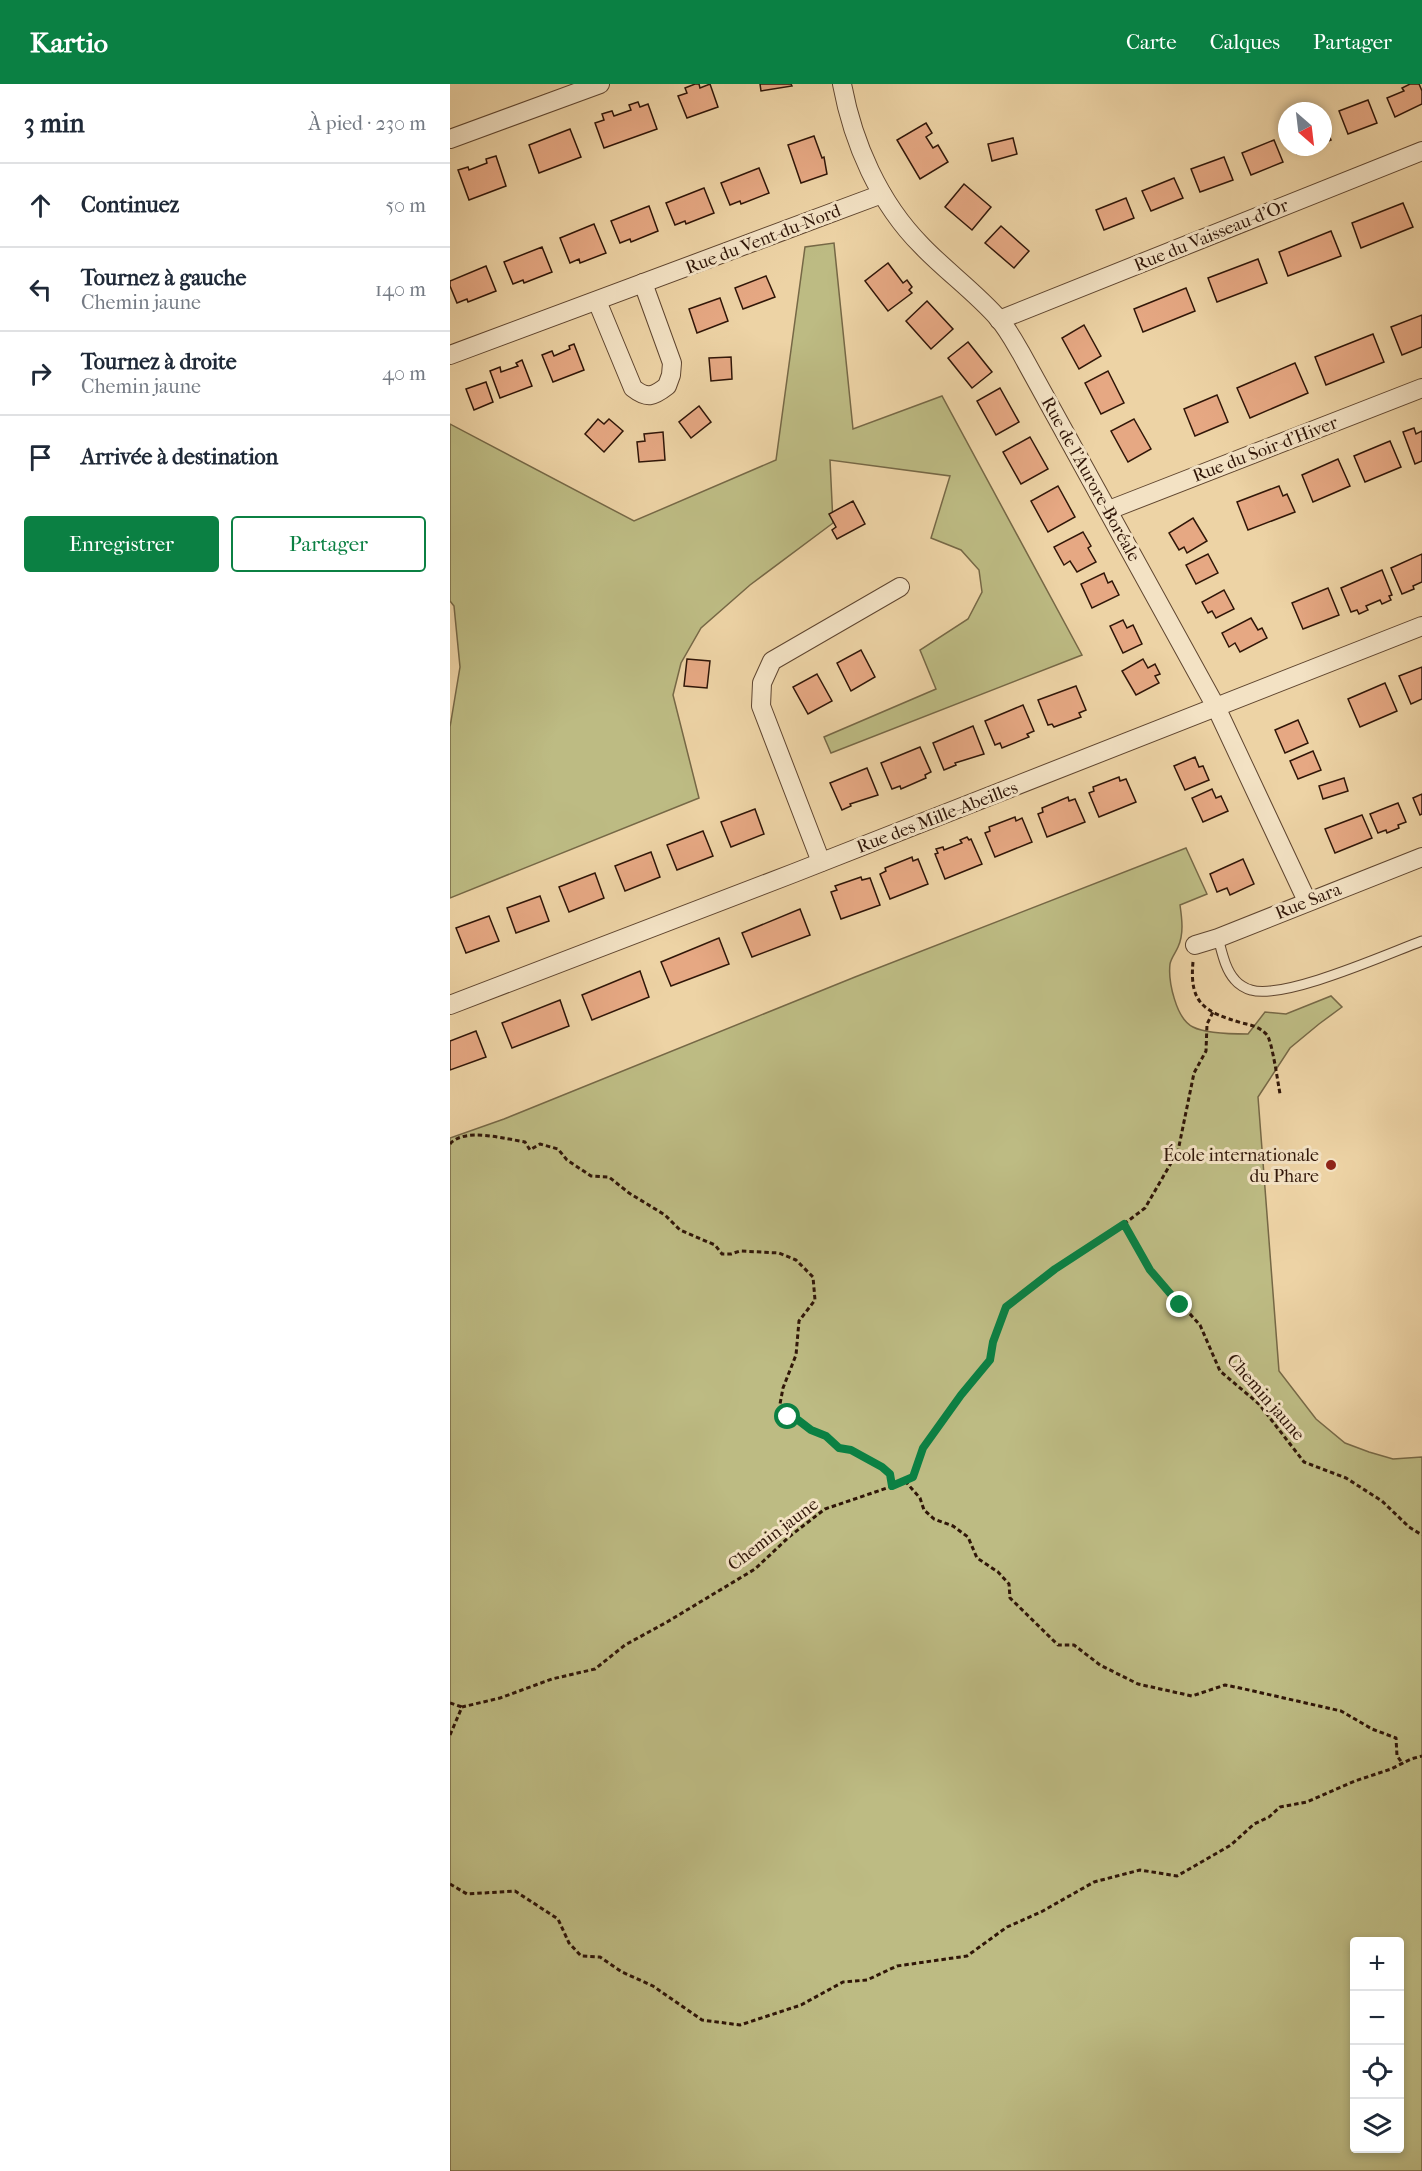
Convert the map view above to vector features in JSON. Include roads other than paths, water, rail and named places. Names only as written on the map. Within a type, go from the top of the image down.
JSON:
[{"type":"street","points":[[450,139],[600,84]]},
{"type":"street","name":"Rue de l'Aurore-Boréale","points":[[842,84],[854,130],[882,194],[900,221],[921,245],[999,320],[1021,353],[1216,707],[1307,901]]},
{"type":"street","name":"Rue du Vaisseau-d'Or","points":[[999,320],[1422,152]]},
{"type":"street","name":"Rue du Vent-du-Nord","points":[[450,355],[882,194]]},
{"type":"street","points":[[597,300],[633,388],[641,394],[650,396],[667,386],[672,363],[643,283]]},
{"type":"street","name":"Rue du Soir-d'Hiver","points":[[1109,510],[1422,388]]},
{"type":"street","points":[[821,862],[761,706],[762,683],[772,661],[900,587]]},
{"type":"street","name":"Rue des Mille-Abeilles","points":[[450,1005],[1422,626]]},
{"type":"street","name":"Rue Sara","points":[[1195,945],[1422,857]]},
{"type":"lane","points":[[1218,938],[1226,966],[1236,981],[1251,990],[1269,991],[1313,982],[1422,941]]},
{"type":"place","name":"École internationale du Phare","points":[[1331,1165]]}]
